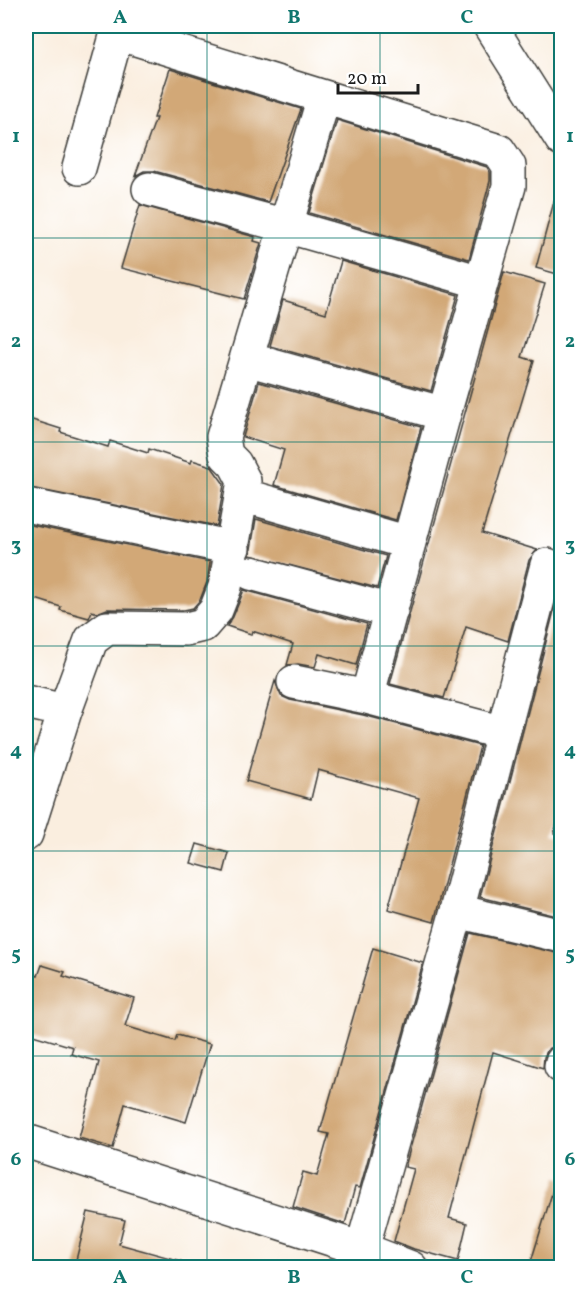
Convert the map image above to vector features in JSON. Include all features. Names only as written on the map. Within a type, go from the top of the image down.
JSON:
[{"type":"street","points":[[490,26],[561,140]]},
{"type":"street","points":[[79,168],[118,29],[324,97],[499,151],[509,166],[509,186],[367,697]]},
{"type":"street","points":[[26,834],[65,711],[91,640],[107,628],[186,629],[204,625],[216,610],[225,587],[242,561],[244,481],[235,464],[226,455],[223,437],[324,97]]},
{"type":"street","points":[[149,189],[482,282]]},
{"type":"street","points":[[247,359],[444,414]]},
{"type":"street","points":[[242,495],[409,543]]},
{"type":"street","points":[[26,505],[242,561],[391,611]]},
{"type":"street","points":[[362,1249],[457,911],[548,566]]},
{"type":"street","points":[[294,682],[367,697],[503,733]]},
{"type":"street","points":[[26,702],[65,711]]},
{"type":"street","points":[[457,911],[561,936]]},
{"type":"street","points":[[26,1141],[362,1249],[411,1268]]},
{"type":"building","points":[[170,69],[301,109],[268,202],[154,171],[144,171],[135,176],[156,118],[154,118]]},
{"type":"building","points":[[337,120],[487,167],[490,172],[490,181],[469,259],[309,213]]},
{"type":"building","points":[[555,198],[561,198],[561,275],[536,268]]},
{"type":"building","points":[[140,205],[255,237],[254,241],[261,243],[244,299],[121,268]]},
{"type":"building","points":[[341,261],[458,295],[431,391],[270,346],[283,300],[326,313]]},
{"type":"building","points":[[504,272],[545,284],[522,357],[534,361],[482,533],[537,550],[529,560],[508,641],[466,627],[444,698],[390,684]]},
{"type":"building","points":[[259,382],[421,427],[396,520],[274,485],[284,450],[243,437]]},
{"type":"building","points":[[26,418],[61,429],[60,432],[108,447],[110,441],[148,453],[149,449],[191,463],[192,460],[211,466],[224,484],[217,526],[26,487]]},
{"type":"building","points":[[256,519],[386,556],[377,588],[250,555]]},
{"type":"building","points":[[26,524],[210,562],[207,582],[200,600],[193,608],[184,610],[107,609],[97,613],[92,611],[89,618],[60,610],[61,607],[26,596]]},
{"type":"building","points":[[561,584],[561,810],[554,833],[561,835],[561,917],[480,897]]},
{"type":"building","points":[[244,590],[367,624],[356,665],[319,654],[315,667],[287,665],[293,644],[227,626]]},
{"type":"building","points":[[275,681],[281,696],[290,700],[363,715],[480,746],[434,922],[388,909],[419,798],[318,770],[311,799],[246,781]]},
{"type":"building","points":[[197,844],[229,853],[224,872],[191,863]]},
{"type":"building","points":[[470,933],[561,954],[561,1038],[560,1044],[548,1049],[544,1057],[543,1068],[493,1052],[449,1218],[467,1223],[458,1261],[394,1241],[414,1169],[405,1167]]},
{"type":"building","points":[[373,948],[423,963],[360,1188],[355,1187],[345,1224],[293,1207],[303,1172],[317,1176],[329,1134],[320,1132]]},
{"type":"building","points":[[42,965],[65,972],[63,976],[134,998],[125,1026],[175,1041],[177,1035],[210,1044],[186,1122],[125,1104],[113,1148],[79,1138],[99,1062],[71,1054],[73,1047],[26,1033],[26,973],[38,976]]},
{"type":"building","points":[[557,1177],[561,1178],[561,1268],[529,1268]]},
{"type":"building","points":[[88,1212],[125,1220],[119,1244],[181,1261],[180,1268],[74,1268]]}]
